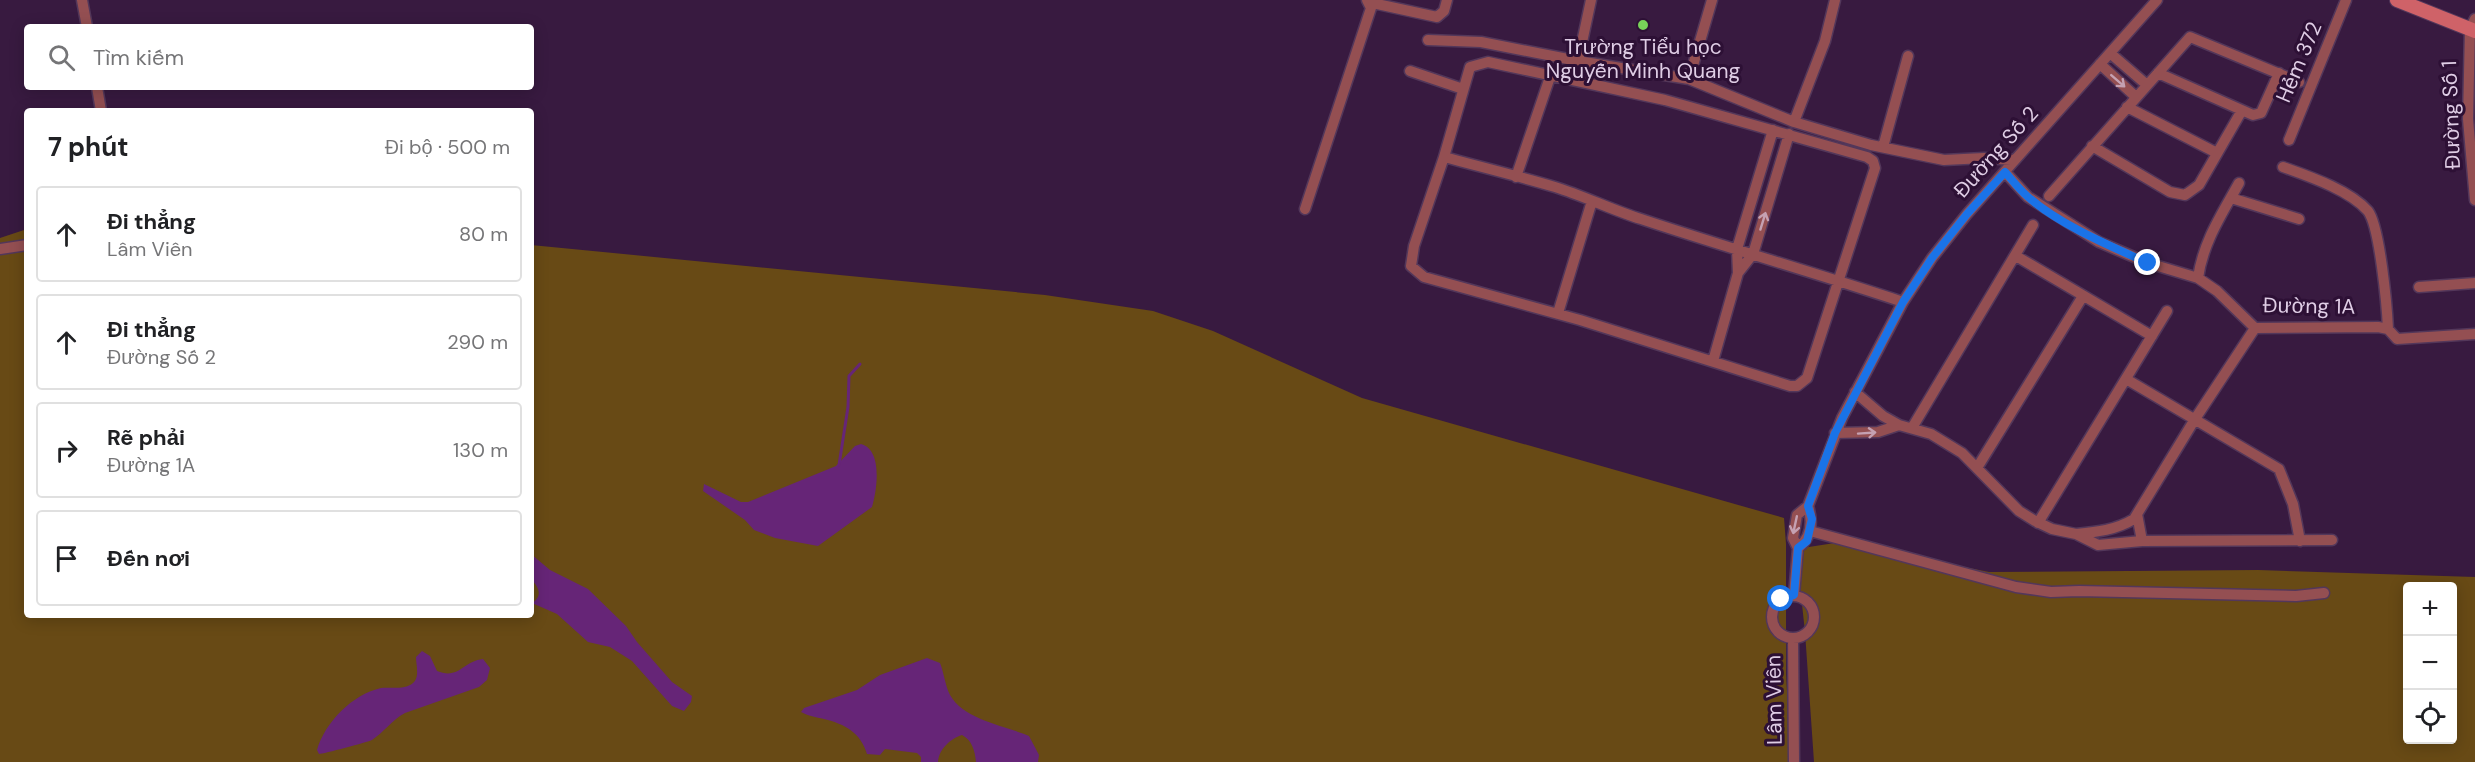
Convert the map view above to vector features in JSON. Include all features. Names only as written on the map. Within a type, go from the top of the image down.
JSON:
[{"type":"main road","points":[[2397,0],[2473,26]]},
{"type":"street","points":[[82,0],[86,24]]},
{"type":"street","points":[[1368,1],[1437,17],[1444,11],[1447,0]]},
{"type":"street","points":[[1578,62],[1591,0]]},
{"type":"street","points":[[1689,80],[1712,0]]},
{"type":"street","points":[[1794,122],[1825,41],[1835,0]]},
{"type":"street","name":"Đường Số 2","points":[[1808,506],[1835,433],[1855,392],[1903,302],[1932,258],[1967,214],[2157,0]]},
{"type":"street","name":"Hẻm 372","points":[[2289,140],[2346,0]]},
{"type":"street","points":[[1305,209],[1371,8],[1368,1]]},
{"type":"street","name":"Đường Số 1","points":[[2473,26],[2468,119],[2475,200]]},
{"type":"street","points":[[2049,196],[2192,36],[2300,82]]},
{"type":"street","points":[[1428,40],[1481,42],[1578,62],[1689,80],[1794,122],[1883,147],[1944,160],[1984,158],[2015,160]]},
{"type":"street","points":[[2110,53],[2147,85]]},
{"type":"street","points":[[1883,147],[1908,56]]},
{"type":"street","points":[[1488,62],[1665,100],[1789,134],[1867,157],[1873,161],[1875,168],[1807,378],[1797,386],[1790,386],[1558,313],[1424,277],[1411,266],[1414,246],[1444,157],[1463,89],[1470,67],[1488,62]]},
{"type":"street","points":[[2100,64],[2136,97]]},
{"type":"street","points":[[1410,71],[1463,89]]},
{"type":"street","points":[[2158,73],[2241,112],[2253,115],[2260,113],[2279,73]]},
{"type":"street","points":[[1516,177],[1550,77]]},
{"type":"street","points":[[98,90],[100,108]]},
{"type":"street","points":[[2127,107],[2217,153]]},
{"type":"street","points":[[2092,146],[2170,192],[2185,195],[2199,185],[2241,112]]},
{"type":"street","points":[[1713,362],[1738,273],[1737,249],[1773,130]]},
{"type":"street","points":[[1738,273],[1753,254],[1789,134]]},
{"type":"street","points":[[1444,157],[1556,188],[1639,219],[1903,302]]},
{"type":"street","points":[[2283,167],[2338,190],[2369,212],[2375,230],[2388,328]]},
{"type":"street","name":"Đường 1A","points":[[2005,172],[2028,197],[2099,242],[2148,263],[2198,278],[2217,291],[2255,328],[2388,328],[2397,339],[2475,334]]},
{"type":"street","points":[[2198,278],[2205,249],[2239,183]]},
{"type":"street","points":[[2231,198],[2299,219]]},
{"type":"street","points":[[1558,313],[1592,201]]},
{"type":"street","points":[[1912,428],[2033,225]]},
{"type":"street","points":[[0,249],[24,245]]},
{"type":"street","points":[[2016,256],[2152,336]]},
{"type":"street","points":[[2419,287],[2475,282]]},
{"type":"street","points":[[1977,468],[2083,296]]},
{"type":"street","points":[[2038,523],[2167,311]]},
{"type":"street","points":[[2076,534],[2103,531],[2121,526],[2134,519],[2195,419],[2255,328]]},
{"type":"street","points":[[2126,379],[2279,469],[2292,504],[2300,541]]},
{"type":"street","points":[[1855,392],[1883,416],[1899,425],[1950,444],[2019,510],[2038,523],[2052,529],[2076,534],[2098,545],[2142,541],[2332,540]]},
{"type":"street","points":[[1835,433],[1878,432],[1899,425]]},
{"type":"street","points":[[1794,595],[1798,548],[1793,538],[1793,531],[1797,515],[1808,506],[1812,519],[1810,531],[1807,541],[1798,548]]},
{"type":"street","points":[[2137,514],[2142,541]]},
{"type":"street","points":[[1810,531],[2016,587],[2051,592],[2296,596],[2324,594]]},
{"type":"street","name":"Lâm Viên","points":[[1794,595],[1800,596],[1811,604],[1815,617],[1810,630],[1800,638],[1793,638],[1786,637],[1776,629],[1772,616],[1773,610],[1781,599],[1794,595]]},
{"type":"street","name":"Lâm Viên","points":[[1793,638],[1794,762]]},
{"type":"shaded area","points":[[24,230],[24,618],[534,618],[534,245],[1045,295],[1153,311],[1213,331],[1362,398],[1784,518],[1786,673],[1791,762],[0,762],[0,238]]},
{"type":"shaded area","points":[[861,444],[873,454],[877,471],[872,507],[818,546],[775,538],[754,530],[745,520],[703,491],[704,484],[741,502],[748,502],[836,466],[855,446]]},
{"type":"shaded area","points":[[1841,542],[1989,572],[2258,570],[2475,577],[2475,762],[1814,762],[1805,632],[1796,549]]},
{"type":"shaded area","points":[[534,557],[550,570],[588,589],[626,626],[672,682],[692,696],[691,702],[684,711],[672,706],[632,661],[610,647],[588,642],[557,614],[534,604],[539,594],[534,583]]},
{"type":"shaded area","points":[[422,651],[430,656],[437,671],[444,673],[456,672],[476,660],[483,659],[490,668],[487,680],[479,687],[405,713],[372,740],[319,754],[317,750],[326,729],[360,696],[381,688],[402,687],[413,683],[417,674],[416,657]]},
{"type":"shaded area","points":[[927,658],[940,663],[948,691],[956,704],[986,721],[1029,736],[1039,755],[1038,762],[976,762],[972,746],[962,735],[946,745],[940,753],[938,762],[921,762],[921,757],[917,753],[885,749],[880,755],[867,754],[861,740],[845,727],[801,712],[804,708],[857,690],[880,675]]},
{"type":"waterway","points":[[839,465],[848,407],[849,376],[860,364]]},
{"type":"place","name":"Trường Tiểu học Nguyễn Minh Quang","points":[[1643,25]]},
{"type":"route","points":[[1781,599],[1794,595],[1798,548],[1807,541],[1812,519],[1808,506],[1835,433],[1880,344],[1903,302],[1932,258],[2005,172],[2028,197],[2059,218],[2099,242],[2148,263]]}]
